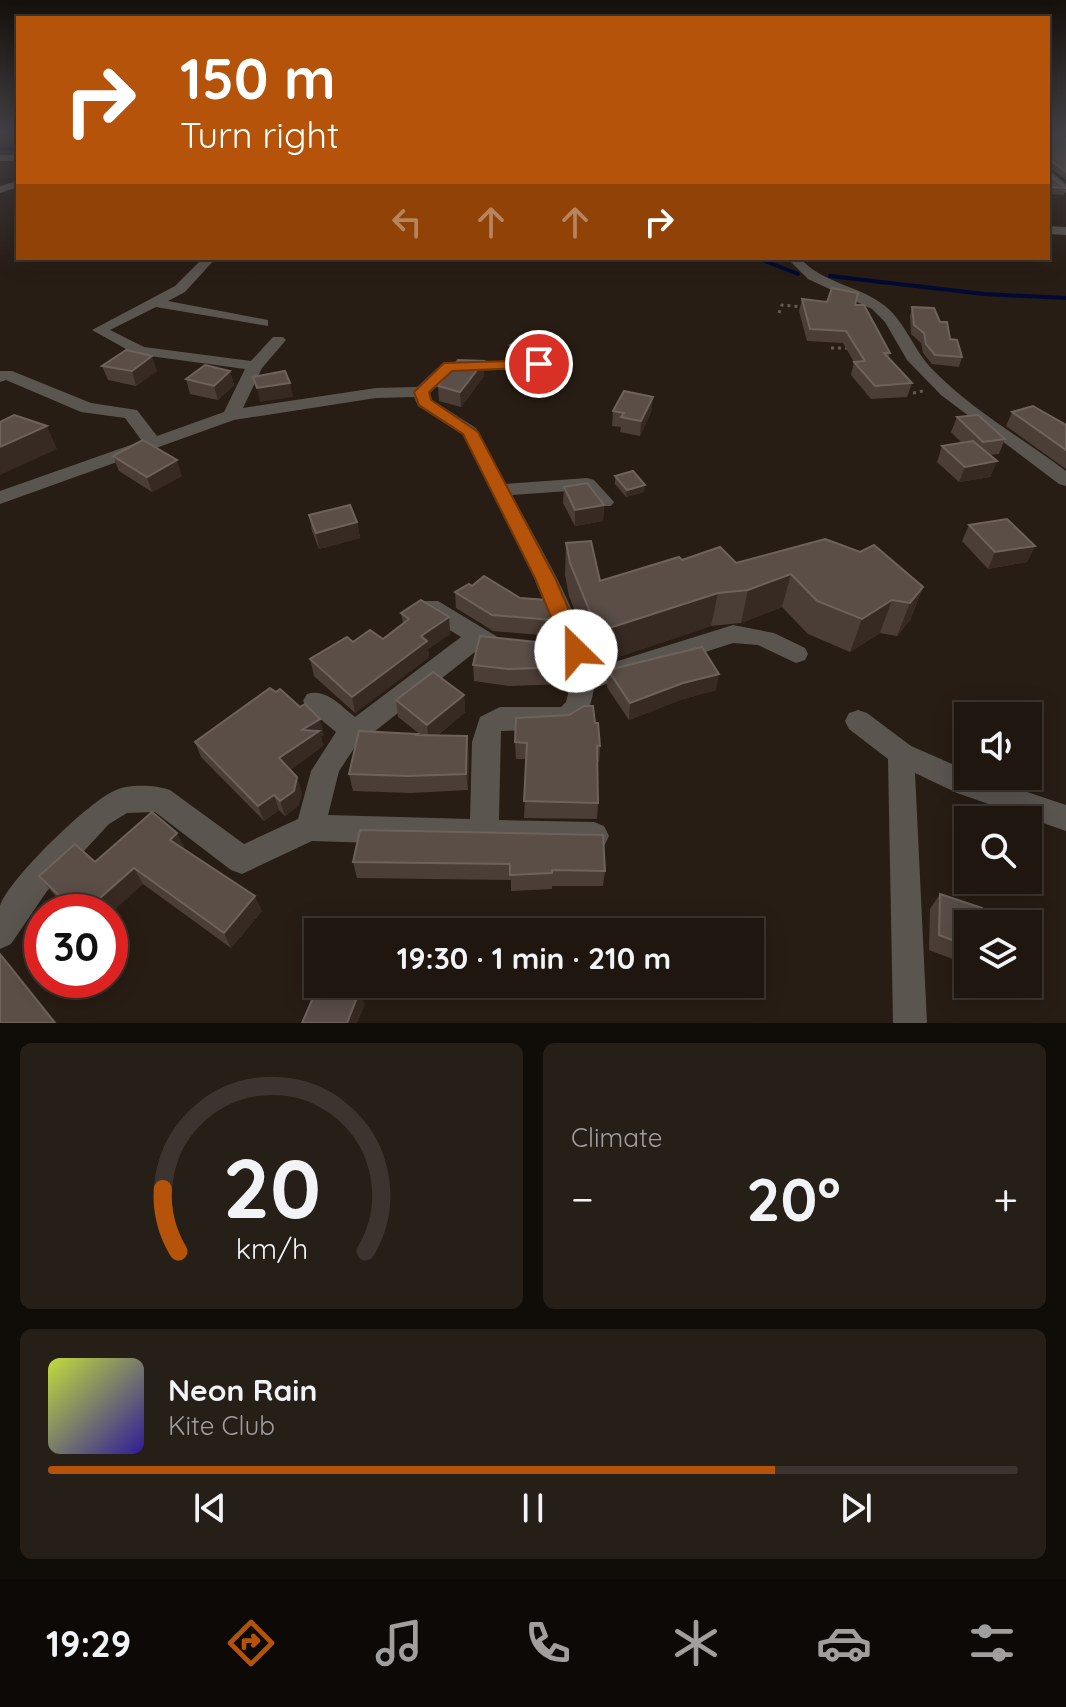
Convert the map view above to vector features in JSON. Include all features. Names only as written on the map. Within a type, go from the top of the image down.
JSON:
[{"type":"street","points":[[208,260],[180,289],[158,303],[99,330],[140,351],[255,366]]},
{"type":"street","points":[[794,260],[813,275],[867,301],[888,315],[912,357],[967,408],[1066,480]]},
{"type":"street","points":[[158,303],[263,323]]},
{"type":"street","points":[[231,415],[255,366],[278,340]]},
{"type":"street","points":[[0,498],[231,415],[376,393],[421,392],[449,366],[539,364],[516,345]]},
{"type":"street","points":[[0,377],[6,374],[87,408],[131,414],[153,443]]},
{"type":"street","points":[[421,392],[424,402],[470,432],[545,578],[563,650],[583,682],[578,706],[568,718],[500,718],[489,725],[485,742],[484,831]]},
{"type":"street","points":[[500,490],[587,484],[604,502]]},
{"type":"street","points":[[430,607],[477,638],[513,646]]},
{"type":"street","points":[[583,682],[733,634],[753,633],[775,641],[796,654]]},
{"type":"street","points":[[310,828],[322,790],[321,774],[330,756],[354,732],[477,638]]},
{"type":"street","points":[[316,701],[354,732]]},
{"type":"street","points":[[858,721],[901,754],[967,784],[1066,818]]},
{"type":"street","points":[[901,754],[910,1023]]},
{"type":"street","points":[[0,933],[36,881],[99,815],[122,800],[160,799],[242,860],[310,828],[597,836]]},
{"type":"path","points":[[779,313],[782,305],[804,307]]},
{"type":"path","points":[[831,348],[861,349]]},
{"type":"building","points":[[1050,178],[1053,178],[1066,188],[1050,187]]},
{"type":"building","points":[[832,288],[858,293],[855,305],[864,305],[890,353],[884,353],[912,383],[875,386],[854,362],[865,361],[846,331],[810,329],[802,299],[827,302]]},
{"type":"building","points":[[912,307],[934,308],[940,322],[947,322],[950,339],[957,340],[962,357],[935,355],[926,344],[924,333],[914,325]]},
{"type":"building","points":[[126,350],[152,356],[132,371],[102,366]]},
{"type":"building","points":[[458,360],[484,361],[460,392],[438,386]]},
{"type":"building","points":[[205,365],[230,371],[214,386],[186,379]]},
{"type":"building","points":[[285,371],[290,383],[257,388],[253,377]]},
{"type":"building","points":[[624,391],[653,397],[641,421],[621,417],[624,413],[613,411]]},
{"type":"building","points":[[1033,406],[1066,425],[1066,450],[1012,412]]},
{"type":"building","points":[[14,415],[47,426],[0,447],[0,422]]},
{"type":"building","points":[[978,415],[1005,439],[983,442],[957,417]]},
{"type":"building","points":[[143,440],[177,460],[147,477],[113,456]]},
{"type":"building","points":[[973,441],[997,461],[965,467],[942,446]]},
{"type":"building","points":[[633,471],[645,485],[627,490],[615,476]]},
{"type":"building","points":[[587,483],[604,505],[575,510],[564,487]]},
{"type":"building","points":[[350,505],[357,522],[316,533],[309,515]]},
{"type":"building","points":[[1007,519],[1035,546],[995,552],[969,525]]},
{"type":"building","points":[[825,539],[860,552],[874,545],[923,587],[910,603],[892,600],[862,619],[817,601],[791,574],[748,590],[718,593],[603,630],[590,612],[570,563],[566,543],[591,541],[600,581],[720,547],[736,563]]},
{"type":"building","points":[[484,576],[520,598],[547,600],[552,612],[551,620],[492,615],[455,592],[469,584],[472,586]]},
{"type":"building","points":[[421,600],[449,617],[421,636],[427,641],[352,697],[310,659],[347,637],[353,642],[370,630],[383,639],[409,619],[401,613]]},
{"type":"building","points":[[480,636],[564,645],[567,667],[508,669],[473,665]]},
{"type":"building","points":[[702,647],[719,674],[683,683],[630,703],[608,670]]},
{"type":"building","points":[[433,672],[464,695],[427,725],[396,700]]},
{"type":"building","points":[[270,688],[276,692],[280,689],[300,707],[305,704],[320,719],[302,730],[319,731],[279,758],[297,777],[294,791],[280,801],[274,795],[258,806],[195,742]]},
{"type":"building","points":[[584,706],[593,706],[595,723],[598,723],[598,803],[524,801],[527,743],[515,742],[516,718],[569,715]]},
{"type":"building","points":[[359,731],[467,736],[466,774],[349,774]]},
{"type":"building","points":[[152,812],[177,833],[170,840],[255,896],[224,933],[134,868],[104,894],[58,894],[39,876],[75,844],[95,862]]},
{"type":"building","points":[[360,830],[603,835],[605,871],[552,870],[552,873],[510,875],[510,864],[353,862]]},
{"type":"building","points":[[940,894],[982,908],[954,910],[954,941],[939,935]]},
{"type":"building","points":[[0,954],[24,984],[24,998],[35,998],[55,1023],[0,1023]]},
{"type":"building","points":[[313,998],[357,998],[347,1023],[302,1023]]},
{"type":"waterway","points":[[762,260],[798,274]]},
{"type":"waterway","points":[[830,276],[984,294],[1066,298]]},
{"type":"route","points":[[539,364],[449,366],[421,392],[424,402],[470,432],[545,578],[576,651]]}]
